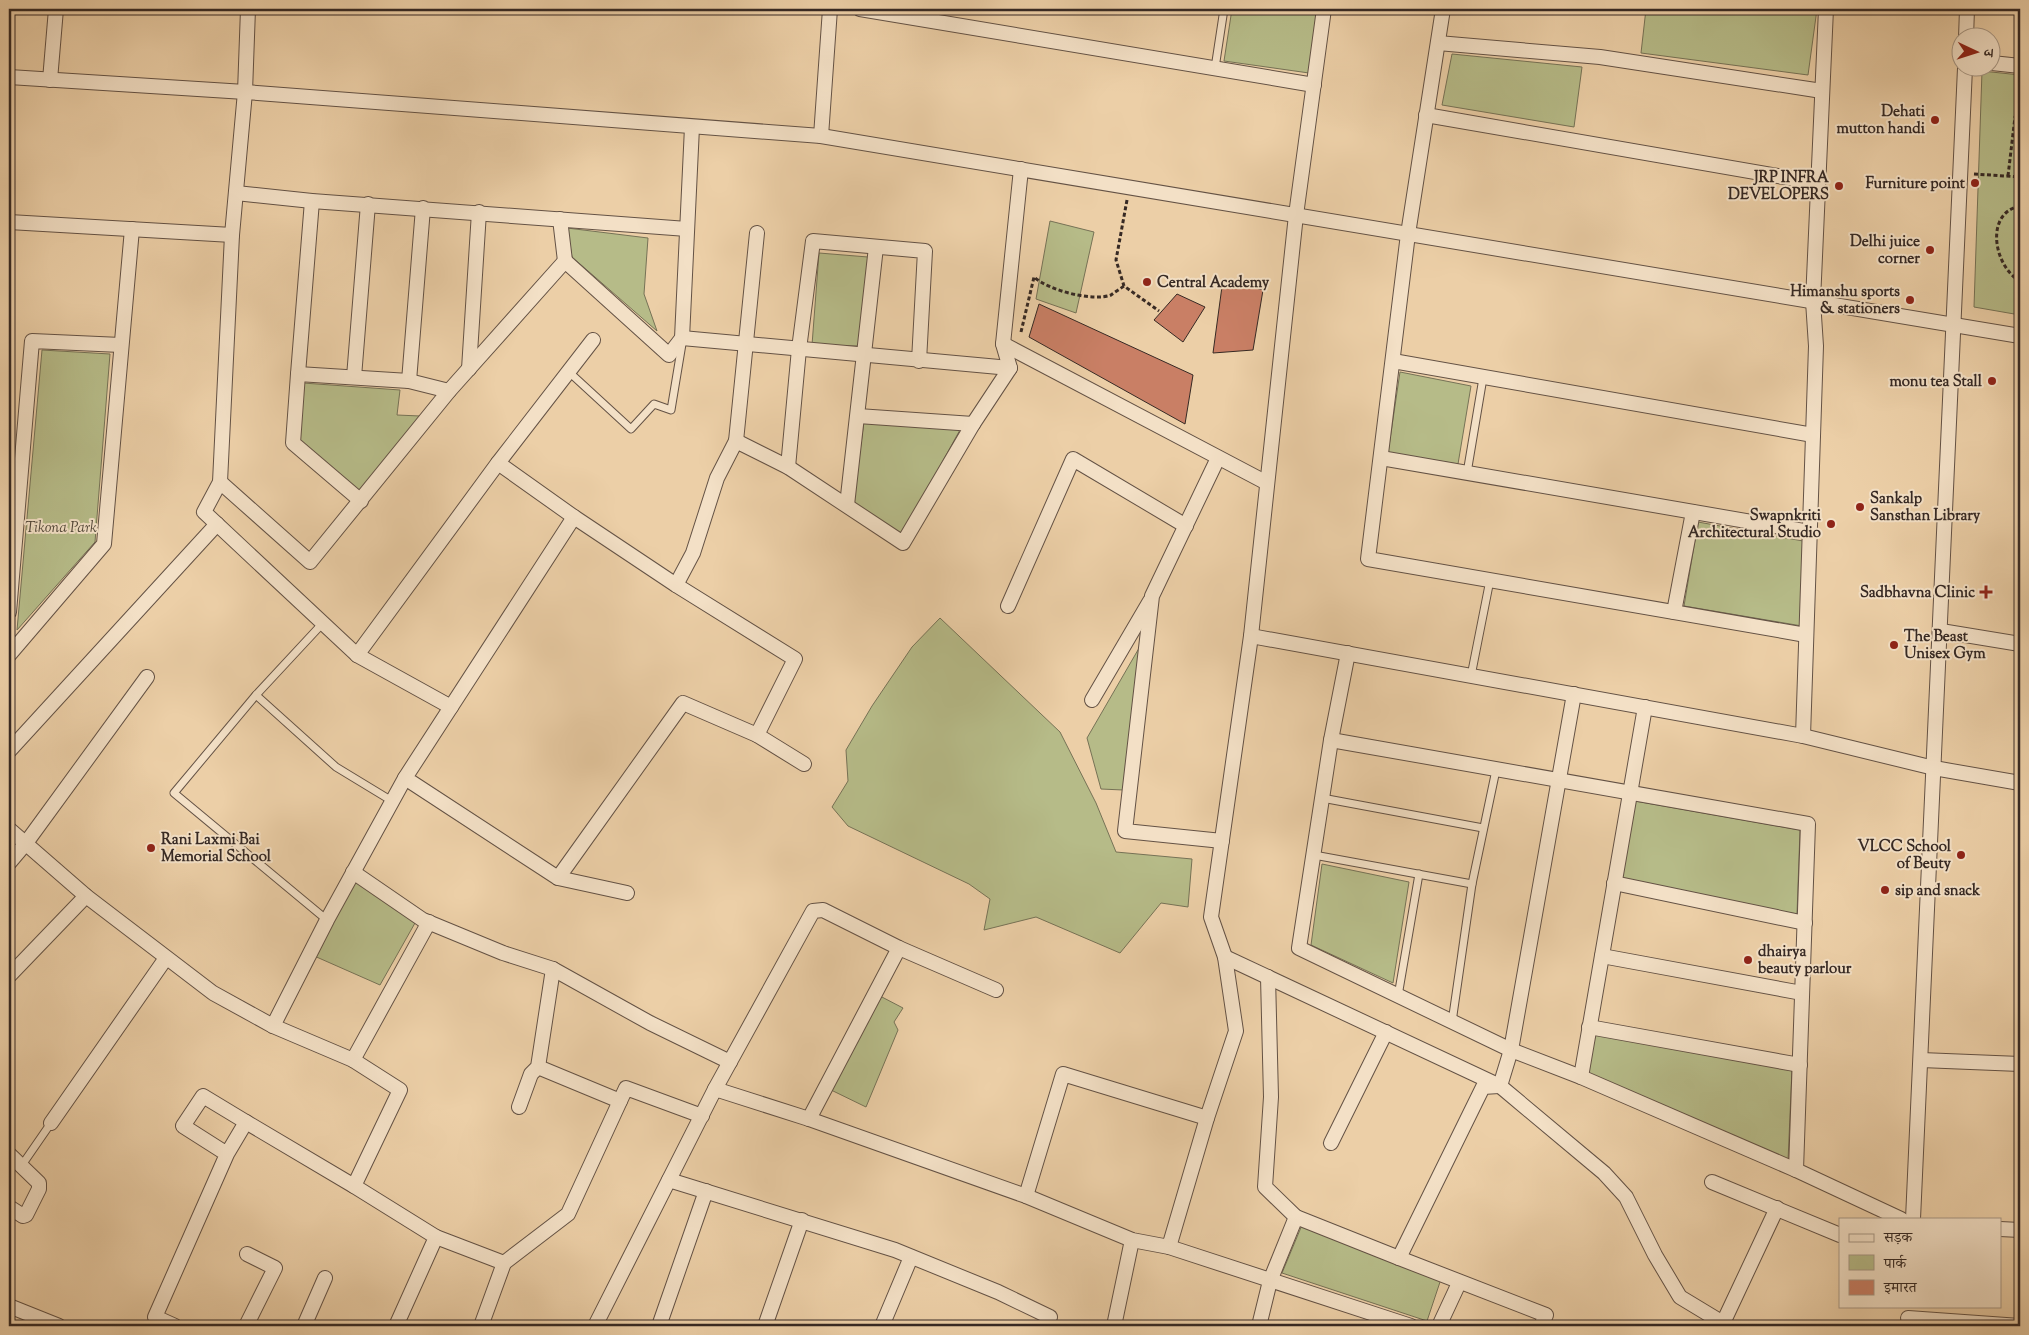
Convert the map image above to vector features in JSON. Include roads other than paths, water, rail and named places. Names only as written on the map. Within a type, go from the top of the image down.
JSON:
[{"type":"street","points":[[50,80],[56,9]]},
{"type":"street","points":[[248,9],[245,92],[232,235],[220,482],[204,512],[356,655],[451,707]]},
{"type":"street","points":[[821,136],[830,9]]},
{"type":"street","points":[[860,9],[1314,85]]},
{"type":"street","points":[[1169,1248],[1207,1118],[1236,1031],[1225,957],[1211,917],[1251,636],[1296,215],[1324,9]]},
{"type":"street","points":[[1443,9],[1408,234],[1368,559],[1806,635]]},
{"type":"street","points":[[1803,736],[1816,346],[1813,301],[1826,9]]},
{"type":"street","points":[[1966,28],[1967,9]]},
{"type":"street","points":[[1438,42],[1600,57],[1822,91]]},
{"type":"street","points":[[2002,64],[2020,66]]},
{"type":"street","points":[[9,77],[245,92],[821,136],[2020,336]]},
{"type":"street","points":[[1913,1218],[1965,78]]},
{"type":"street","points":[[1426,115],[1818,183]]},
{"type":"street","points":[[560,219],[565,261],[669,355],[682,338],[692,127]]},
{"type":"street","points":[[1010,368],[1002,344],[1021,169]]},
{"type":"street","points":[[236,193],[312,201],[687,229]]},
{"type":"street","points":[[312,201],[293,443],[361,501]]},
{"type":"street","points":[[354,377],[368,204]]},
{"type":"street","points":[[409,381],[423,208]]},
{"type":"street","points":[[469,369],[478,212]]},
{"type":"street","points":[[9,222],[232,235]]},
{"type":"street","points":[[9,655],[104,544],[132,229]]},
{"type":"street","points":[[676,585],[693,553],[716,478],[736,441],[757,233]]},
{"type":"street","points":[[788,467],[799,349],[813,241],[926,252],[919,361]]},
{"type":"street","points":[[847,506],[876,247]]},
{"type":"street","points":[[220,482],[310,562],[449,391],[565,261]]},
{"type":"street","points":[[682,338],[1010,368]]},
{"type":"street","points":[[356,655],[498,463],[593,340]]},
{"type":"street","points":[[9,612],[32,341],[121,345]]},
{"type":"street","points":[[1002,344],[1267,483]]},
{"type":"street","points":[[1393,361],[1813,435]]},
{"type":"street","points":[[736,441],[788,467],[903,544],[973,424],[1010,368]]},
{"type":"street","points":[[298,374],[409,381],[449,391]]},
{"type":"street","points":[[858,416],[973,424]]},
{"type":"street","points":[[1092,700],[1152,596],[1218,458]]},
{"type":"street","points":[[1381,458],[1810,532]]},
{"type":"street","points":[[1008,606],[1073,459],[1186,526]]},
{"type":"street","points":[[498,463],[676,585],[796,659],[757,735]]},
{"type":"street","points":[[1674,612],[1693,512]]},
{"type":"street","points":[[273,1026],[327,920],[405,778],[574,516]]},
{"type":"street","points":[[9,751],[217,524]]},
{"type":"street","points":[[1152,596],[1125,831],[1222,841]]},
{"type":"street","points":[[1941,631],[2020,644]]},
{"type":"street","points":[[1251,636],[1803,736],[1934,768],[2020,783]]},
{"type":"street","points":[[1348,654],[1331,740],[1299,948],[1511,1050],[1581,1077],[1796,1170],[1899,1218]]},
{"type":"street","points":[[9,863],[26,843],[147,677]]},
{"type":"street","points":[[1500,1086],[1511,1050],[1574,694]]},
{"type":"street","points":[[558,878],[683,703],[757,735],[804,764]]},
{"type":"street","points":[[1581,1077],[1645,707]]},
{"type":"street","points":[[1331,740],[1808,824],[1796,1170]]},
{"type":"street","points":[[405,778],[558,878],[627,893]]},
{"type":"street","points":[[9,829],[86,896],[213,993],[273,1026],[353,1060],[400,1090],[354,1186]]},
{"type":"street","points":[[353,872],[429,922],[503,953],[553,969],[650,1023],[730,1062]]},
{"type":"street","points":[[1614,883],[1805,923]]},
{"type":"street","points":[[9,976],[86,896]]},
{"type":"street","points":[[595,1326],[715,1089],[813,911],[822,910],[899,948],[996,990]]},
{"type":"street","points":[[353,1060],[429,922]]},
{"type":"street","points":[[808,1119],[899,948]]},
{"type":"street","points":[[1602,956],[1802,993]]},
{"type":"street","points":[[1225,957],[1500,1086],[1604,1173],[1626,1197],[1655,1255],[1680,1297],[1722,1324],[1777,1208]]},
{"type":"street","points":[[51,1123],[166,958]]},
{"type":"street","points":[[519,1107],[531,1074],[538,1067],[553,969]]},
{"type":"street","points":[[1268,977],[1271,1097],[1264,1187],[1296,1217],[1459,1283],[1546,1315],[1542,1326]]},
{"type":"street","points":[[1589,1027],[1800,1065]]},
{"type":"street","points":[[1332,1143],[1386,1032]]},
{"type":"street","points":[[1921,1060],[2020,1064]]},
{"type":"street","points":[[538,1067],[620,1101]]},
{"type":"street","points":[[1026,1196],[1063,1074],[1207,1118]]},
{"type":"street","points":[[1399,1258],[1483,1087],[1500,1086]]},
{"type":"street","points":[[481,1326],[504,1263],[568,1214],[626,1088],[702,1116]]},
{"type":"street","points":[[715,1089],[808,1119],[1026,1196],[1132,1240],[1169,1248],[1411,1326]]},
{"type":"street","points":[[227,1154],[183,1126],[203,1096],[436,1237],[504,1263]]},
{"type":"street","points":[[175,1326],[155,1317],[227,1154],[246,1122]]},
{"type":"street","points":[[9,1154],[39,1183],[39,1189],[26,1215],[23,1216],[9,1207]]},
{"type":"street","points":[[669,1180],[802,1220],[911,1256],[998,1292],[1050,1317]]},
{"type":"street","points":[[1712,1182],[1839,1235]]},
{"type":"street","points":[[659,1326],[706,1191]]},
{"type":"street","points":[[1259,1326],[1270,1281],[1296,1217]]},
{"type":"street","points":[[765,1326],[802,1220]]},
{"type":"street","points":[[2002,1229],[2020,1230]]},
{"type":"street","points":[[396,1326],[436,1237]]},
{"type":"street","points":[[1114,1326],[1132,1240]]},
{"type":"street","points":[[246,1326],[275,1268],[247,1254]]},
{"type":"street","points":[[882,1326],[911,1256]]},
{"type":"street","points":[[304,1326],[325,1278]]},
{"type":"street","points":[[1439,1326],[1459,1283]]},
{"type":"street","points":[[9,1306],[59,1326]]},
{"type":"street","points":[[1909,1317],[2020,1326]]},
{"type":"lane","points":[[1215,68],[1224,9]]},
{"type":"lane","points":[[569,372],[632,429],[654,404],[671,410],[682,338]]},
{"type":"lane","points":[[1467,473],[1483,378]]},
{"type":"lane","points":[[1472,676],[1490,580]]},
{"type":"lane","points":[[322,624],[256,694],[174,793],[327,920]]},
{"type":"lane","points":[[256,694],[336,767],[392,801]]},
{"type":"lane","points":[[1452,1022],[1472,884],[1496,770]]},
{"type":"lane","points":[[1322,798],[1483,828]]},
{"type":"lane","points":[[1314,855],[1472,884]]},
{"type":"lane","points":[[1398,996],[1419,874]]},
{"type":"lane","points":[[22,1165],[51,1123]]},
{"type":"place","name":"Dehati mutton handi","points":[[1935,120]]},
{"type":"place","name":"Furniture point","points":[[1975,183]]},
{"type":"place","name":"JRP INFRA DEVELOPERS","points":[[1839,186]]},
{"type":"place","name":"Delhi juice corner","points":[[1930,250]]},
{"type":"place","name":"Central Academy","points":[[1147,282]]},
{"type":"place","name":"Himanshu sports & stationers","points":[[1910,300]]},
{"type":"place","name":"monu tea Stall","points":[[1992,381]]},
{"type":"place","name":"Sankalp Sansthan Library","points":[[1860,507]]},
{"type":"place","name":"Swapnkriti Architectural Studio","points":[[1831,524]]},
{"type":"place","name":"Sadbhavna Clinic","points":[[1986,592]]},
{"type":"place","name":"The Beast Unisex Gym","points":[[1894,645]]},
{"type":"place","name":"Rani Laxmi Bai Memorial School","points":[[151,848]]},
{"type":"place","name":"VLCC School of Beuty","points":[[1961,855]]},
{"type":"place","name":"sip and snack","points":[[1885,890]]},
{"type":"place","name":"dhairya beauty parlour","points":[[1748,960]]},
{"type":"park label","name":"Tikona Park","points":[[61,527]]}]
